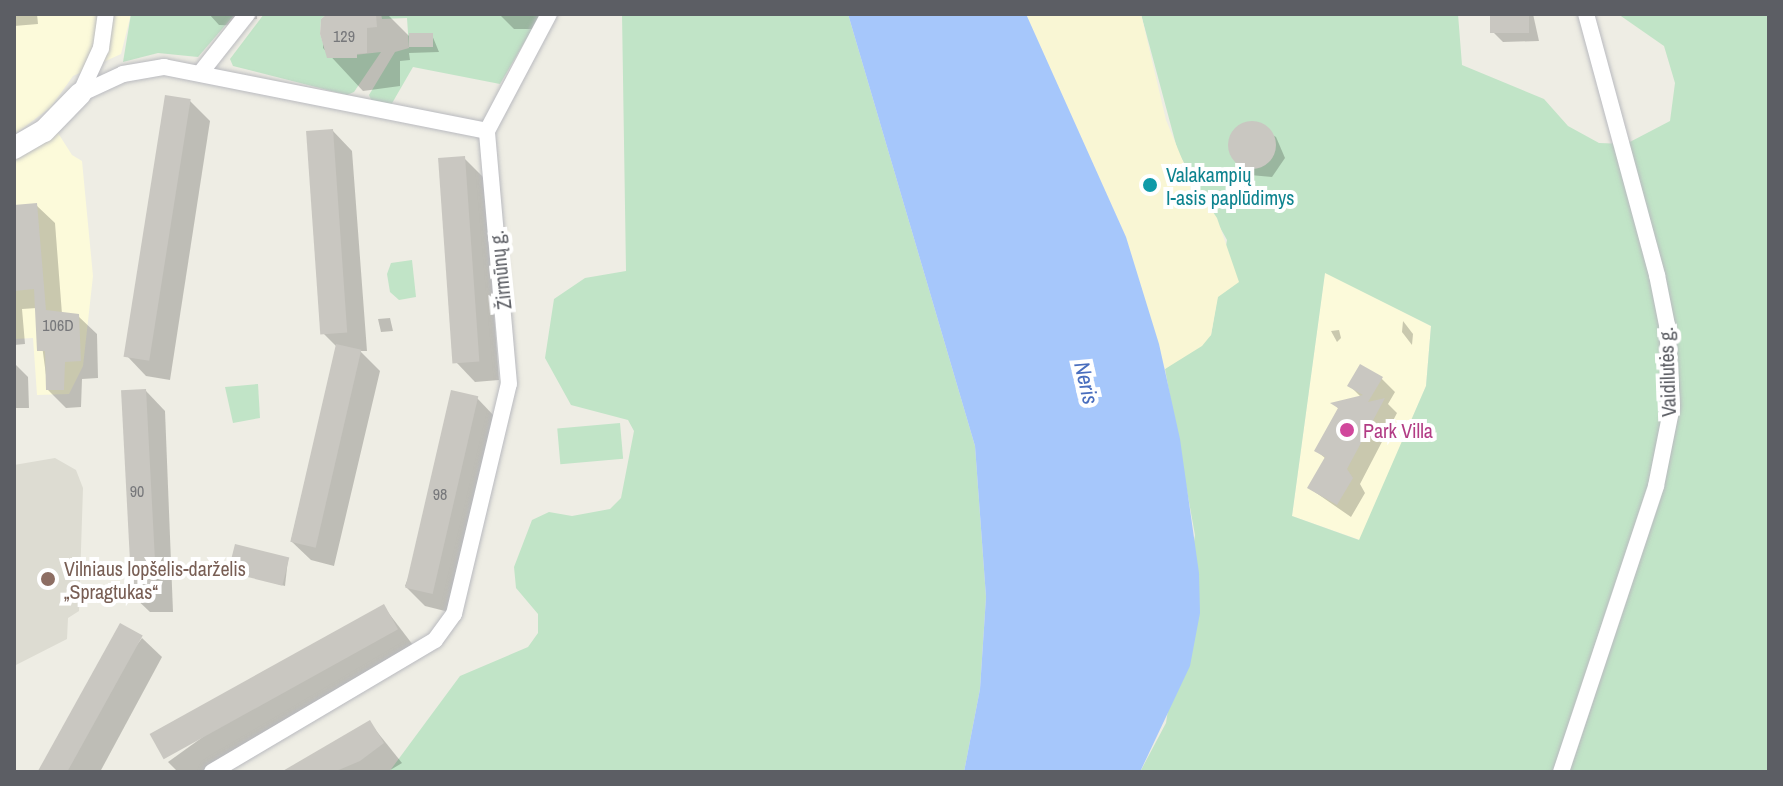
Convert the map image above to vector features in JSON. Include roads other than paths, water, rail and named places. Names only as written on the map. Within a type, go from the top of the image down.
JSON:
[{"type":"main road","points":[[14,148],[44,131],[80,94]]},
{"type":"street","points":[[80,94],[101,48],[106,14]]},
{"type":"street","points":[[202,71],[247,14]]},
{"type":"street","points":[[80,94],[145,68],[202,71],[487,131],[549,14]]},
{"type":"street","name":"Vaidilutės g.","points":[[1561,772],[1656,486],[1672,406],[1667,325],[1657,275],[1586,14]]},
{"type":"street","name":"Žirmūnų g.","points":[[212,772],[435,640],[454,614],[509,384],[487,131]]},
{"type":"water","name":"Neris","points":[[848,14],[1026,14],[1126,237],[1159,344],[1180,439],[1199,573],[1200,613],[1190,666],[1140,772],[964,772],[980,689],[986,597],[975,446]]},
{"type":"place","name":"Valakampių I-asis paplūdimys","points":[[1150,185]]},
{"type":"place","name":"Park Villa","points":[[1347,430]]},
{"type":"place","name":"Vilniaus lopšelis-darželis „Spragtukas“","points":[[48,579]]}]
